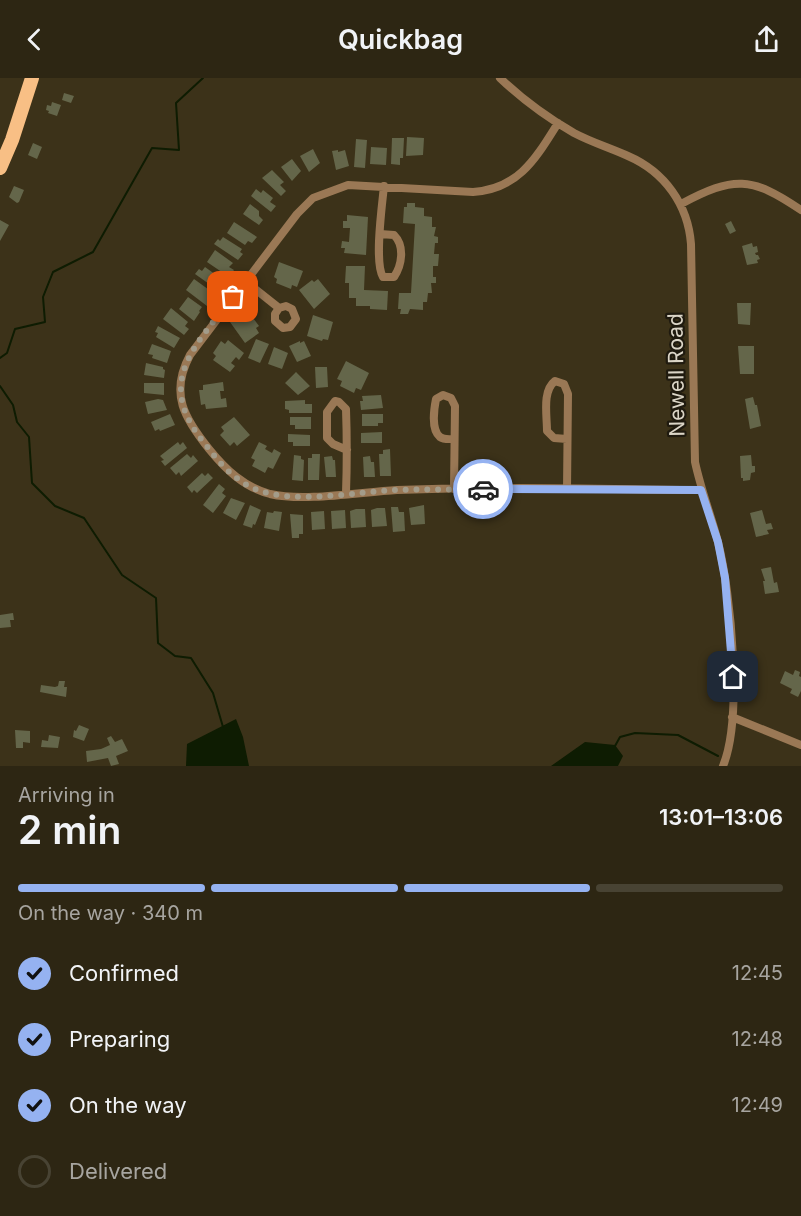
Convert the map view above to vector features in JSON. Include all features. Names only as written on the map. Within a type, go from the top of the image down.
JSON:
[{"type":"main road","points":[[0,168],[12,140],[32,78]]},
{"type":"street","name":"Newell Road","points":[[500,78],[558,123],[588,140],[640,162],[660,177],[681,204],[689,225],[695,462],[701,490],[718,542],[725,578],[733,677],[730,744],[723,766]]},
{"type":"street","points":[[558,123],[525,171],[500,186],[473,192],[348,185],[314,198],[297,214],[245,281],[197,344],[184,367],[181,393],[188,421],[222,465],[238,479],[269,494],[290,497],[454,489],[701,490]]},
{"type":"street","points":[[681,204],[714,188],[742,183],[775,192],[801,210]]},
{"type":"street","points":[[380,234],[394,235],[399,240],[401,257],[394,277],[383,277],[379,271],[380,234],[384,186]]},
{"type":"street","points":[[245,281],[279,308]]},
{"type":"street","points":[[567,439],[554,438],[547,431],[547,395],[549,386],[555,381],[564,384],[568,394],[567,489]]},
{"type":"street","points":[[454,439],[444,439],[435,430],[436,399],[443,395],[451,398],[455,406],[454,489]]},
{"type":"street","points":[[346,494],[347,450],[346,409],[335,401],[327,412],[327,438],[333,444],[347,450]]},
{"type":"street","points":[[732,717],[801,745]]},
{"type":"shaded area","points":[[236,719],[243,737],[249,766],[186,766],[187,744]]},
{"type":"shaded area","points":[[585,742],[615,745],[623,756],[618,766],[551,766]]},
{"type":"building","points":[[64,93],[74,96],[71,103],[62,100]]},
{"type":"building","points":[[52,102],[61,105],[57,116],[46,110],[47,105],[51,106]]},
{"type":"building","points":[[407,137],[424,138],[423,155],[406,156]]},
{"type":"building","points":[[392,138],[404,138],[403,158],[400,158],[400,165],[391,164]]},
{"type":"building","points":[[356,139],[367,140],[365,168],[354,167]]},
{"type":"building","points":[[33,143],[42,147],[37,159],[28,155]]},
{"type":"building","points":[[371,147],[387,148],[386,165],[370,164]]},
{"type":"building","points":[[313,149],[320,163],[309,172],[300,156]]},
{"type":"building","points":[[338,150],[338,152],[345,150],[349,166],[336,170],[332,151]]},
{"type":"building","points":[[292,159],[301,171],[292,181],[281,167]]},
{"type":"building","points":[[272,170],[284,182],[280,185],[286,191],[281,196],[262,178]]},
{"type":"building","points":[[14,186],[24,190],[17,203],[9,197]]},
{"type":"building","points":[[256,189],[261,193],[263,190],[273,198],[270,202],[276,206],[271,212],[251,196]]},
{"type":"building","points":[[407,203],[415,203],[415,207],[424,208],[424,216],[432,217],[432,227],[436,227],[434,236],[438,237],[434,254],[439,254],[438,266],[433,266],[433,277],[436,277],[436,283],[431,283],[432,293],[428,293],[427,302],[423,302],[423,310],[410,309],[408,314],[400,314],[399,293],[411,293],[415,224],[403,223],[404,207],[407,207]]},
{"type":"building","points":[[250,204],[259,211],[259,216],[263,220],[259,225],[243,214]]},
{"type":"building","points":[[347,215],[368,217],[366,255],[344,253],[345,248],[341,248],[342,241],[349,242],[350,228],[343,228],[343,221],[347,221]]},
{"type":"building","points":[[0,220],[9,225],[0,241]]},
{"type":"building","points":[[731,221],[736,231],[730,234],[725,224]]},
{"type":"building","points":[[234,222],[257,237],[252,243],[248,241],[245,245],[227,233]]},
{"type":"building","points":[[223,237],[242,249],[240,252],[243,254],[238,260],[214,244]]},
{"type":"building","points":[[752,243],[753,247],[757,246],[758,252],[755,253],[760,259],[757,260],[758,263],[747,265],[742,246]]},
{"type":"building","points":[[215,250],[233,263],[229,267],[234,270],[229,277],[207,262]]},
{"type":"building","points":[[279,262],[303,271],[297,287],[292,285],[291,289],[276,283],[277,279],[274,277]]},
{"type":"building","points":[[346,266],[365,266],[364,290],[388,291],[387,310],[356,306],[356,298],[349,298],[349,283],[345,283]]},
{"type":"building","points":[[205,267],[223,280],[219,291],[195,274],[199,269],[202,271]]},
{"type":"building","points":[[194,279],[212,292],[208,296],[212,299],[207,306],[186,290]]},
{"type":"building","points":[[318,279],[330,294],[314,309],[299,290],[312,280],[314,282]]},
{"type":"building","points":[[188,297],[202,307],[194,321],[179,309]]},
{"type":"building","points":[[737,303],[751,303],[750,325],[738,324]]},
{"type":"building","points":[[171,308],[188,322],[185,326],[189,329],[184,335],[163,319]]},
{"type":"building","points":[[244,312],[247,316],[250,314],[259,326],[256,328],[259,333],[245,343],[230,322]]},
{"type":"building","points":[[313,315],[333,322],[328,340],[323,339],[322,341],[307,336]]},
{"type":"building","points":[[158,326],[180,338],[174,348],[156,337],[158,333],[155,332]]},
{"type":"building","points":[[256,339],[269,344],[260,363],[248,358]]},
{"type":"building","points":[[228,340],[244,353],[239,360],[236,357],[231,363],[235,366],[230,372],[213,360],[216,356],[213,353],[221,341],[225,344]]},
{"type":"building","points":[[300,341],[300,343],[304,341],[311,356],[297,362],[289,346]]},
{"type":"building","points":[[152,344],[171,351],[167,363],[152,358],[153,355],[148,354]]},
{"type":"building","points":[[738,346],[754,346],[754,374],[740,374]]},
{"type":"building","points":[[274,347],[288,353],[282,369],[268,364]]},
{"type":"building","points":[[346,361],[369,373],[361,390],[356,388],[354,393],[340,386],[342,381],[337,379]]},
{"type":"building","points":[[146,363],[163,367],[164,378],[144,375]]},
{"type":"building","points":[[315,367],[327,367],[328,387],[316,388]]},
{"type":"building","points":[[296,372],[310,386],[298,395],[285,383]]},
{"type":"building","points":[[223,382],[224,391],[220,391],[221,399],[226,398],[227,407],[206,409],[205,404],[201,405],[199,390],[203,390],[203,385]]},
{"type":"building","points":[[144,383],[164,383],[164,395],[144,393]]},
{"type":"building","points":[[381,395],[383,408],[361,410],[362,396]]},
{"type":"building","points":[[753,397],[761,426],[750,429],[745,399]]},
{"type":"building","points":[[163,400],[167,410],[148,414],[145,402]]},
{"type":"building","points":[[305,400],[305,404],[312,404],[312,413],[289,413],[289,410],[285,409],[285,401]]},
{"type":"building","points":[[170,414],[175,425],[155,431],[151,422]]},
{"type":"building","points":[[362,414],[383,414],[383,423],[378,423],[378,426],[362,426]]},
{"type":"building","points":[[234,417],[250,435],[237,446],[234,442],[230,446],[220,435],[224,431],[221,427]]},
{"type":"building","points":[[290,417],[311,417],[311,429],[295,429],[295,425],[290,425]]},
{"type":"building","points":[[382,432],[382,443],[361,443],[361,433]]},
{"type":"building","points":[[288,434],[310,435],[310,446],[293,446],[293,442],[288,442]]},
{"type":"building","points":[[178,442],[180,445],[183,442],[187,448],[165,466],[160,456]]},
{"type":"building","points":[[259,442],[267,446],[265,449],[272,453],[274,449],[281,453],[273,469],[268,467],[265,473],[252,466],[255,460],[251,458]]},
{"type":"building","points":[[390,449],[391,476],[380,476],[379,454],[383,454],[383,450]]},
{"type":"building","points":[[187,454],[191,458],[193,455],[198,461],[181,476],[179,472],[176,475],[170,468]]},
{"type":"building","points":[[312,454],[320,454],[319,480],[308,480],[308,458],[312,458]]},
{"type":"building","points":[[294,455],[301,456],[304,460],[303,481],[292,480]]},
{"type":"building","points":[[751,455],[755,472],[751,473],[750,480],[743,481],[740,456]]},
{"type":"building","points":[[332,456],[335,460],[336,477],[326,477],[324,457]]},
{"type":"building","points":[[370,456],[371,462],[374,462],[375,477],[364,477],[363,457]]},
{"type":"building","points":[[202,473],[205,476],[208,473],[213,478],[197,493],[194,490],[192,493],[187,487]]},
{"type":"building","points":[[219,484],[225,489],[222,493],[226,496],[213,513],[203,505]]},
{"type":"building","points":[[231,498],[245,503],[236,520],[223,513]]},
{"type":"building","points":[[250,505],[261,510],[252,528],[243,525]]},
{"type":"building","points":[[424,505],[425,524],[411,525],[409,508]]},
{"type":"building","points":[[391,507],[398,507],[399,512],[404,512],[405,531],[393,532]]},
{"type":"building","points":[[385,508],[387,526],[372,527],[371,510]]},
{"type":"building","points":[[365,509],[366,527],[351,528],[350,511]]},
{"type":"building","points":[[345,510],[346,528],[332,529],[331,511]]},
{"type":"building","points":[[762,510],[766,524],[771,523],[773,529],[767,530],[769,534],[756,537],[750,513]]},
{"type":"building","points":[[274,511],[282,512],[279,531],[264,528],[267,512],[273,513]]},
{"type":"building","points":[[324,511],[325,529],[312,530],[311,512]]},
{"type":"building","points":[[290,514],[303,515],[303,534],[299,534],[299,538],[292,538]]},
{"type":"building","points":[[771,567],[774,583],[777,582],[779,592],[765,594],[763,581],[765,581],[761,569]]},
{"type":"building","points":[[13,613],[14,620],[10,620],[11,627],[0,628],[0,615]]},
{"type":"building","points":[[795,670],[800,672],[801,677],[801,691],[798,697],[790,693],[792,689],[780,683],[785,671],[793,675]]},
{"type":"building","points":[[59,681],[65,681],[66,697],[40,692],[41,685],[55,687],[58,686]]},
{"type":"building","points":[[79,725],[89,729],[84,741],[73,737],[74,730],[76,731]]},
{"type":"building","points":[[15,730],[30,731],[30,743],[23,742],[23,748],[16,748]]},
{"type":"building","points":[[49,735],[60,737],[58,748],[41,747],[42,740],[48,741]]},
{"type":"building","points":[[111,736],[115,742],[122,739],[128,751],[116,756],[119,764],[111,766],[108,758],[87,762],[86,751],[110,745],[107,738]]},
{"type":"waterway","points":[[0,358],[7,353],[15,329],[45,322],[43,297],[53,272],[93,252],[152,148],[179,150],[176,103],[203,78]]},
{"type":"waterway","points":[[0,386],[13,405],[17,422],[29,437],[32,483],[55,506],[84,518],[122,575],[156,598],[158,643],[175,656],[191,658],[213,693],[223,727]]},
{"type":"waterway","points":[[615,746],[620,737],[635,733],[678,735],[718,756]]},
{"type":"way so far","points":[[233,297],[197,344],[187,361],[181,393],[185,415],[192,428],[227,470],[238,479],[263,492],[290,497],[398,490],[483,489]]},
{"type":"route","points":[[483,489],[701,490],[718,542],[725,578],[733,677]]}]
